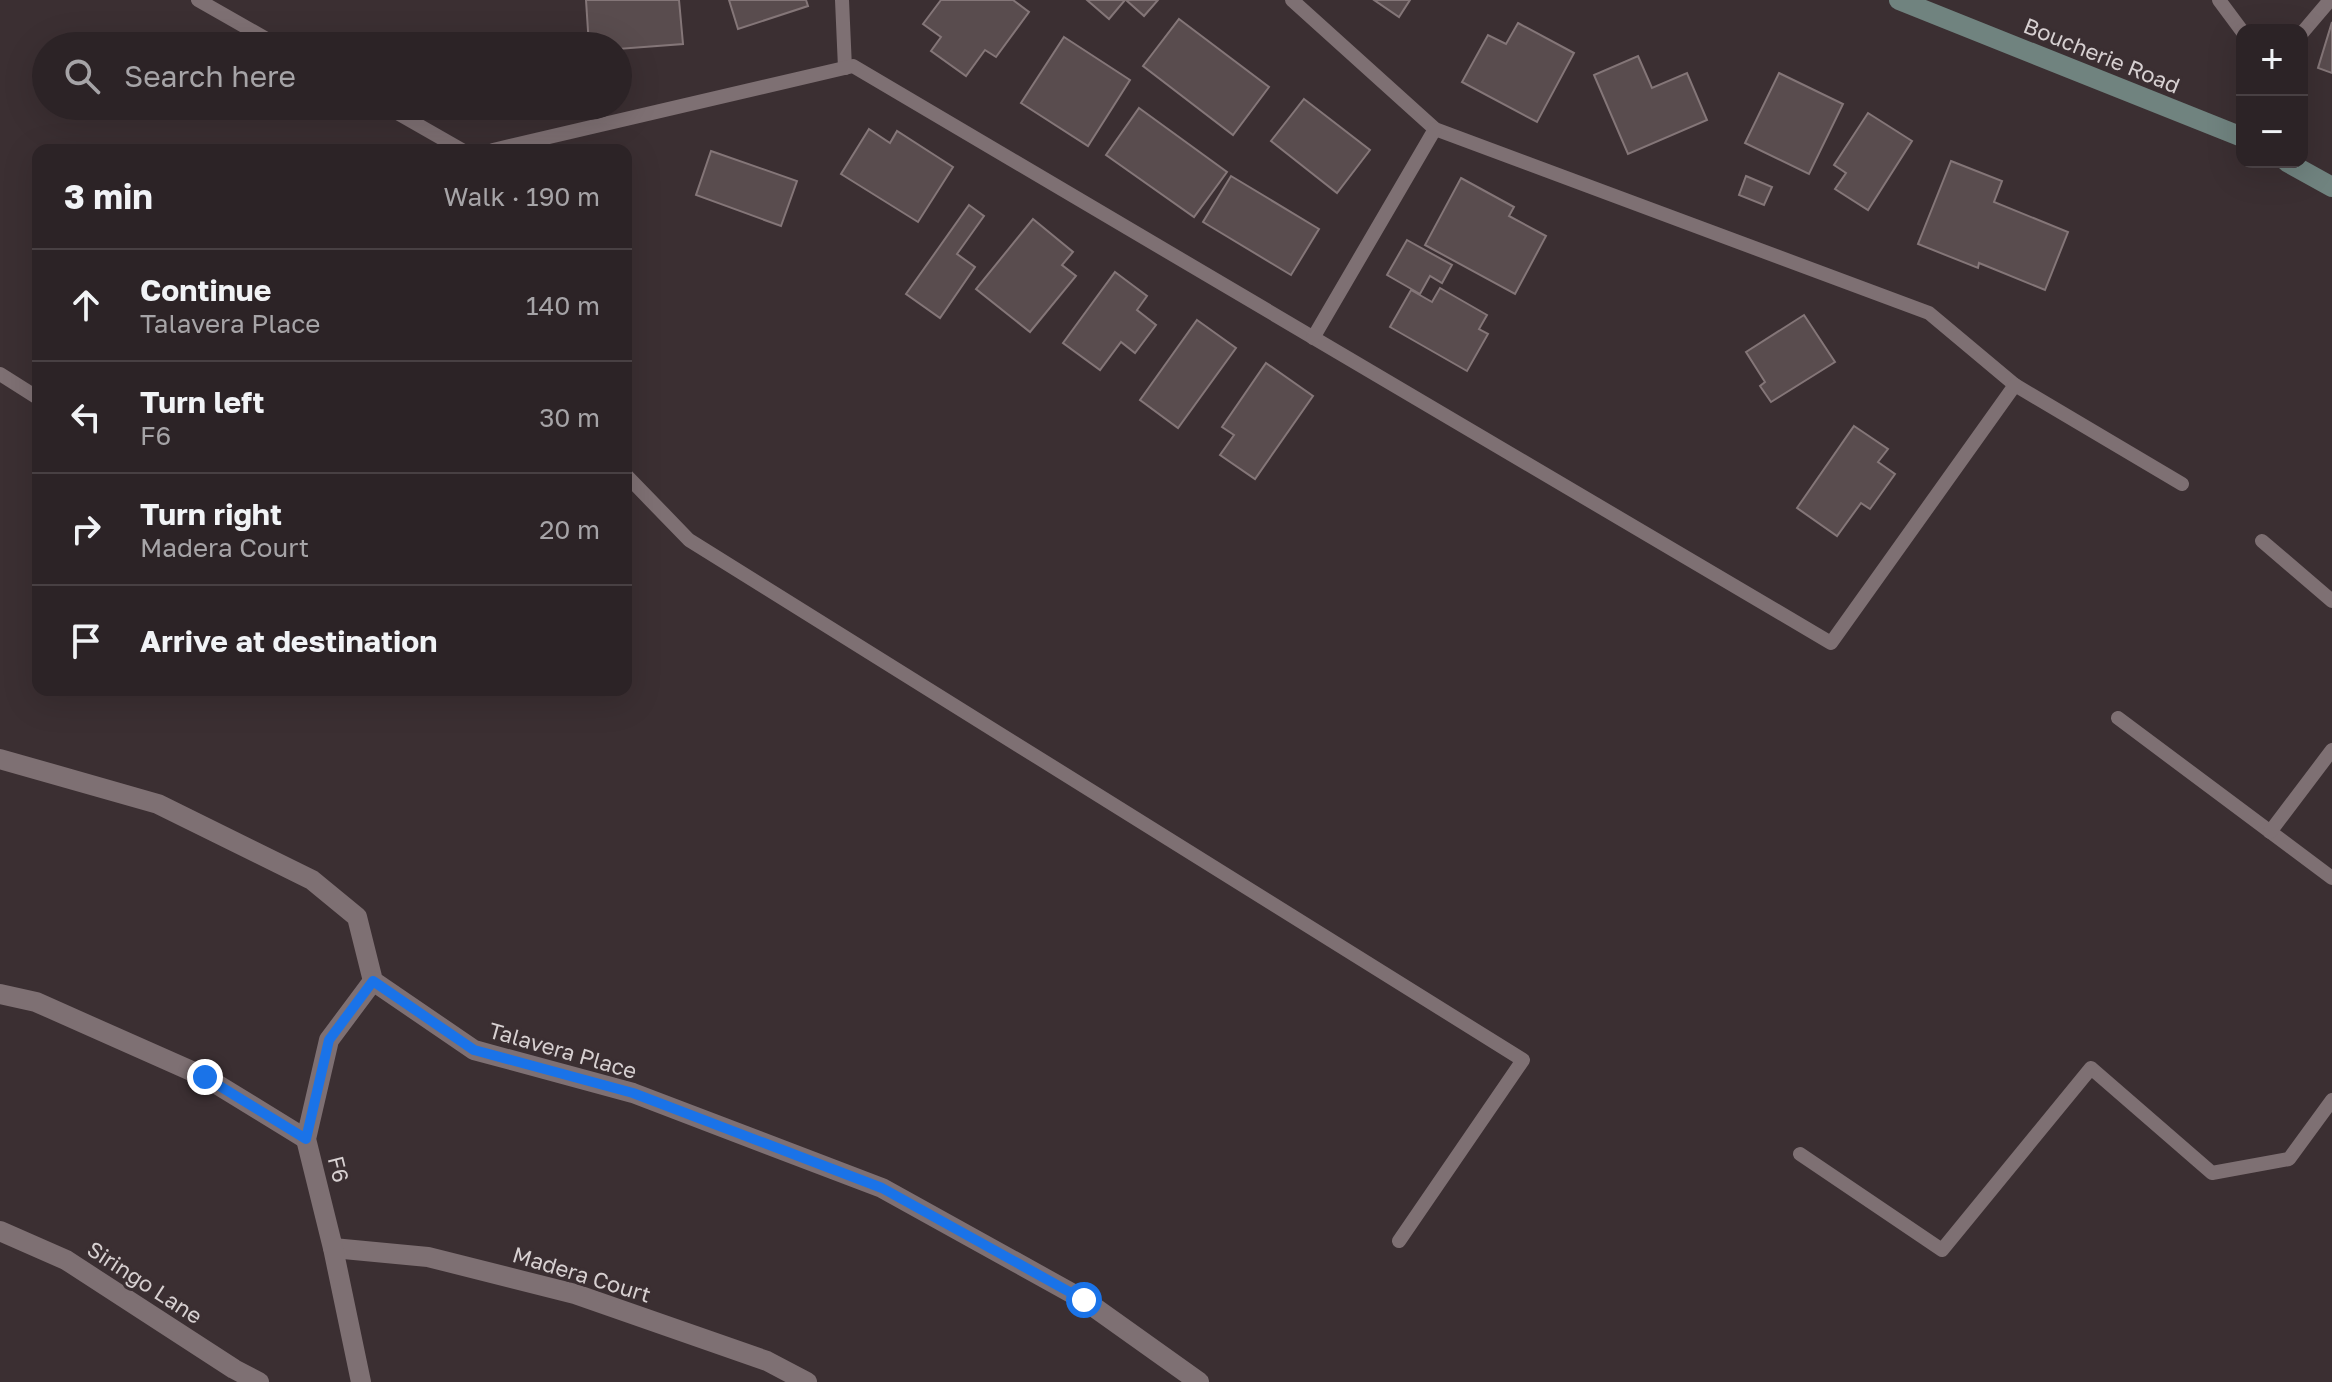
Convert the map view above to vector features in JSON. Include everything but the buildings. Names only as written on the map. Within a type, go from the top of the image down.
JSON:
[{"type":"main road","name":"Boucherie Road","points":[[1899,0],[2236,129]]},
{"type":"main road","points":[[2298,168],[2332,187]]},
{"type":"street","points":[[0,759],[158,804],[312,880],[357,917],[373,981]]},
{"type":"street","name":"F6","points":[[361,1382],[306,1139],[329,1040],[373,981]]},
{"type":"street","name":"Talavera Place","points":[[373,981],[474,1050],[633,1093],[882,1188],[1084,1300],[1199,1382]]},
{"type":"street","points":[[0,994],[36,1002],[205,1077],[306,1139]]},
{"type":"street","name":"Siringo Lane","points":[[0,1231],[66,1260],[259,1382]]},
{"type":"street","name":"Madera Court","points":[[333,1248],[428,1257],[575,1294],[767,1361],[807,1382]]},
{"type":"lane","points":[[198,0],[254,32]]},
{"type":"lane","points":[[842,0],[845,68]]},
{"type":"lane","points":[[1292,0],[1435,129],[1929,313],[2015,385],[2182,484]]},
{"type":"lane","points":[[2219,0],[2237,24]]},
{"type":"lane","points":[[2308,26],[2330,0]]},
{"type":"lane","points":[[632,118],[853,66],[1831,643],[2015,385]]},
{"type":"lane","points":[[410,120],[452,144]]},
{"type":"lane","points":[[519,144],[622,120]]},
{"type":"lane","points":[[1313,338],[1435,129]]},
{"type":"lane","points":[[0,374],[32,394]]},
{"type":"lane","points":[[632,481],[689,540],[1523,1060],[1399,1241]]},
{"type":"lane","points":[[2262,541],[2332,601]]},
{"type":"lane","points":[[2118,718],[2332,878]]},
{"type":"lane","points":[[2270,832],[2332,750]]},
{"type":"lane","points":[[1800,1154],[1942,1250],[2091,1068],[2212,1173],[2289,1159],[2332,1100]]},
{"type":"route","points":[[205,1077],[306,1139],[329,1040],[373,981],[474,1050],[633,1093],[882,1188],[1084,1300]]}]
